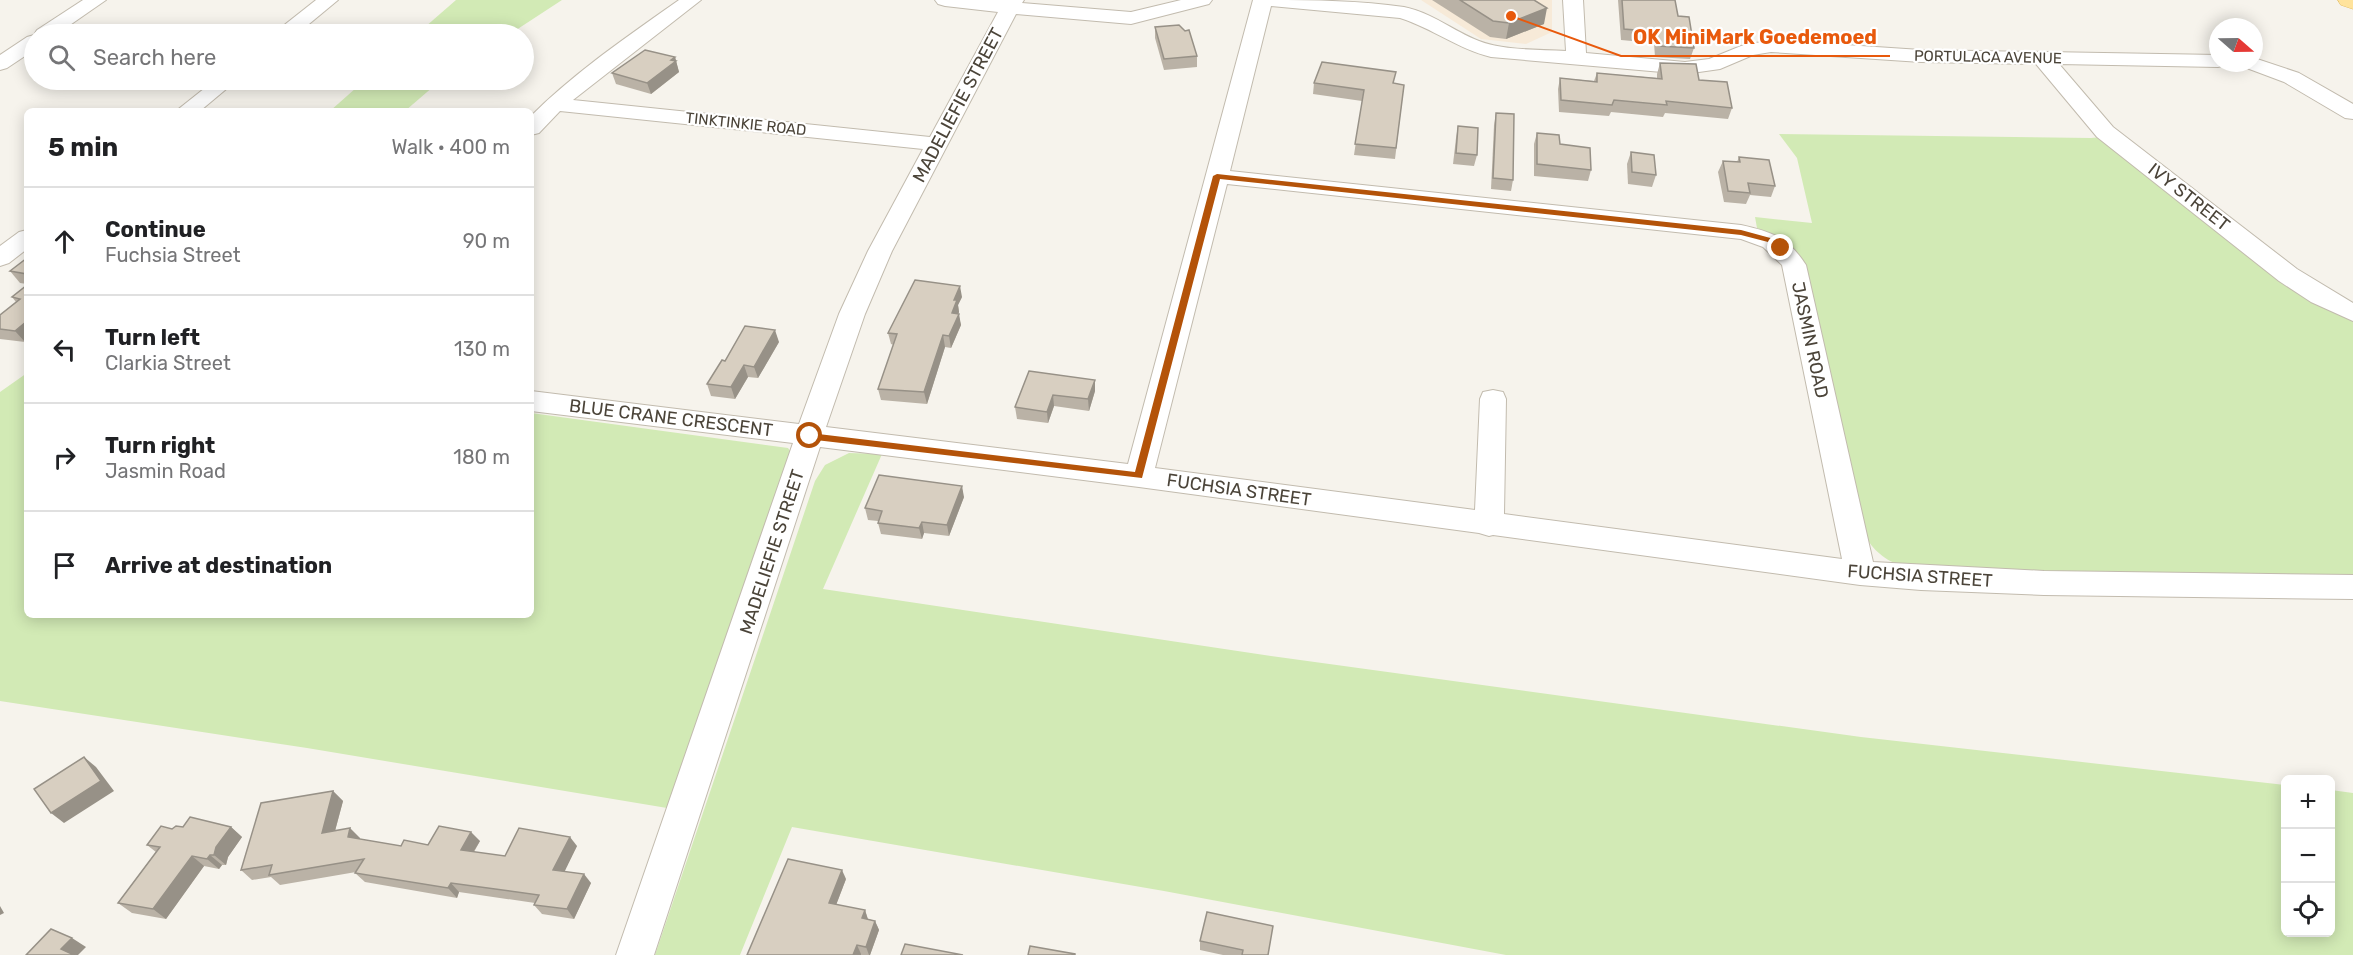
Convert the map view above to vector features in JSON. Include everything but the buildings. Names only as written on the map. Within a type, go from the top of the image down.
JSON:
[{"type":"main road","points":[[2349,0],[2353,2]]},
{"type":"street","points":[[59,24],[96,0]]},
{"type":"street","points":[[298,24],[328,0]]},
{"type":"street","points":[[534,125],[554,104],[593,72],[691,0]]},
{"type":"street","points":[[945,0],[1012,3],[1048,12],[1131,18],[1202,0]]},
{"type":"street","points":[[1138,476],[1263,0]]},
{"type":"street","name":"PORTULACA AVENUE","points":[[1268,0],[1402,12],[1426,20],[1458,39],[1481,49],[1505,54],[1671,68],[1700,67],[1748,50],[1771,46],[1921,56],[2209,61]]},
{"type":"street","points":[[1573,0],[1576,59]]},
{"type":"street","name":"MADELIEFIE STREET","points":[[635,955],[825,388],[852,314],[880,251],[1012,3]]},
{"type":"street","points":[[0,64],[24,48]]},
{"type":"street","name":"IVY STREET","points":[[2043,59],[2105,132],[2288,275],[2320,296],[2353,313]]},
{"type":"street","points":[[2263,66],[2298,80],[2353,113]]},
{"type":"street","points":[[191,108],[214,90]]},
{"type":"street","name":"TINKTINKIE ROAD","points":[[554,104],[938,144]]},
{"type":"street","name":"JASMIN ROAD","points":[[1217,176],[1741,232],[1771,240],[1785,252],[1794,265],[1860,573]]},
{"type":"street","points":[[0,258],[24,239]]},
{"type":"street","points":[[1489,525],[1493,399]]},
{"type":"street","name":"BLUE CRANE CRESCENT","points":[[534,400],[810,436]]},
{"type":"street","name":"FUCHSIA STREET","points":[[810,436],[1138,476],[1489,525],[1860,573],[1915,578],[2028,582],[2353,587]]},
{"type":"shaded area","points":[[1421,0],[1552,0],[1552,32],[1526,44],[1481,39]]},
{"type":"green space","points":[[456,0],[562,0],[525,24],[428,24]]},
{"type":"green space","points":[[354,90],[429,90],[408,108],[333,108]]},
{"type":"green space","points":[[1779,134],[2102,137],[2353,320],[2353,577],[1909,569],[1880,554],[1867,539],[1785,241],[1757,228],[1755,217],[1812,223],[1797,158]]},
{"type":"green space","points":[[24,375],[24,618],[534,618],[534,413],[788,448],[793,455],[667,808],[307,748],[0,701],[0,392]]},
{"type":"green space","points":[[849,453],[882,454],[823,589],[1271,656],[1861,737],[2281,785],[2281,937],[2335,937],[2335,791],[2353,793],[2353,955],[1506,955],[1164,891],[792,827],[740,955],[655,955],[815,481],[825,465]]},
{"type":"place","name":"OK MiniMark Goedemoed","points":[[1511,16]]},
{"type":"route","points":[[810,436],[1138,476],[1217,176],[1741,232],[1771,240],[1781,248]]}]
